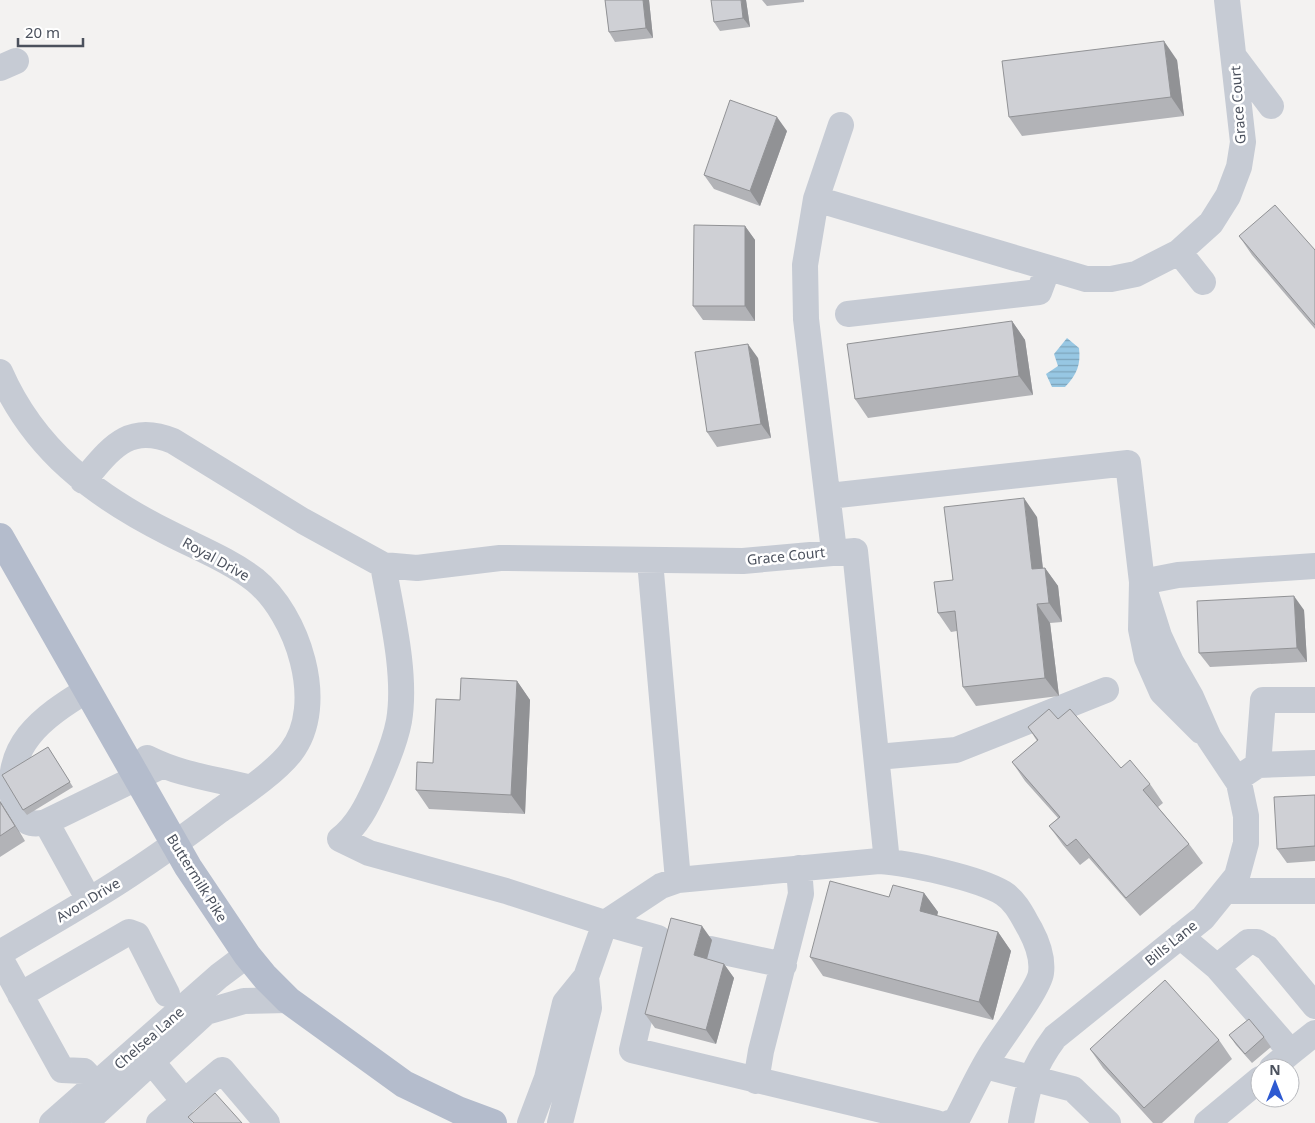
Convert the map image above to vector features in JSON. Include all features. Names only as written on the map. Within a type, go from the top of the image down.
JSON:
[{"type":"main road","name":"Buttermilk Pike","points":[[0,537],[175,844],[214,908],[247,955],[288,1000],[404,1084],[458,1110],[493,1123]]},
{"type":"street","name":"Grace Court","points":[[816,199],[1086,279],[1111,279],[1136,274],[1179,252],[1211,223],[1228,196],[1239,167],[1243,142],[1227,0]]},
{"type":"street","name":"Grace Court","points":[[1234,58],[1271,106]]},
{"type":"street","name":"Grace Court","points":[[384,564],[417,568],[510,558],[743,561],[834,551],[829,496],[806,319],[805,265],[816,199],[841,125]]},
{"type":"street","points":[[1179,252],[1203,282]]},
{"type":"street","points":[[848,314],[1038,292],[1048,268]]},
{"type":"street","name":"Royal Drive","points":[[0,372],[8,390],[40,440],[70,471],[122,508],[255,580],[279,606],[297,640],[305,670],[307,696],[303,726],[292,752],[251,788],[175,844]]},
{"type":"street","points":[[83,481],[113,447],[130,436],[160,435],[173,440],[303,521],[384,564],[400,671],[399,721],[384,768],[371,797],[352,829],[340,839],[370,853],[506,891],[604,923],[668,940],[632,1050],[936,1123]]},
{"type":"street","name":"Bills Lane","points":[[829,496],[1128,463],[1142,582],[1159,636],[1191,697],[1209,738],[1237,780],[1246,816],[1246,843],[1237,876],[1203,918],[1055,1037],[1039,1058],[1030,1079],[1021,1123]]},
{"type":"street","points":[[834,551],[855,551],[887,862]]},
{"type":"street","points":[[650,561],[678,880]]},
{"type":"street","points":[[1142,582],[1178,575],[1315,566]]},
{"type":"street","points":[[87,690],[21,732],[6,756],[2,780],[6,794],[24,821],[34,825],[46,822],[161,766]]},
{"type":"street","points":[[877,757],[956,750],[1106,690]]},
{"type":"street","points":[[1258,765],[1263,700],[1315,700]]},
{"type":"street","points":[[118,744],[161,766],[197,778],[251,788]]},
{"type":"street","points":[[1237,780],[1258,765],[1315,763]]},
{"type":"street","points":[[46,822],[89,900]]},
{"type":"street","name":"Avon Drive","points":[[0,953],[128,876],[175,844]]},
{"type":"street","points":[[530,1123],[547,1078],[565,1003],[586,977],[604,923],[661,886],[678,880],[799,868],[887,862],[904,864],[986,885],[1004,894],[1017,906],[1036,941],[1040,957],[1041,974],[985,1066],[956,1121],[949,1123]]},
{"type":"street","points":[[756,1081],[761,1050],[801,894],[799,868]]},
{"type":"street","points":[[1225,891],[1315,891]]},
{"type":"street","points":[[20,995],[129,932],[137,936],[167,994]]},
{"type":"street","points":[[1180,936],[1217,967],[1281,1058]]},
{"type":"street","points":[[1217,967],[1248,942],[1257,942],[1267,948],[1315,1006]]},
{"type":"street","points":[[710,949],[784,965]]},
{"type":"street","name":"Chelsea Lane","points":[[52,1123],[219,976],[247,955]]},
{"type":"street","points":[[0,958],[62,1070],[84,1071],[96,1084]]},
{"type":"street","points":[[560,1123],[589,1008],[586,977]]},
{"type":"street","name":"Chelsea Lane","points":[[85,1123],[206,1012],[244,1001],[288,1000]]},
{"type":"street","points":[[1284,1058],[1315,1033]]},
{"type":"street","points":[[152,1062],[179,1095],[172,1117]]},
{"type":"street","points":[[985,1066],[1074,1089],[1108,1123]]},
{"type":"street","points":[[172,1117],[222,1070],[267,1123]]},
{"type":"street","points":[[1207,1123],[1250,1086]]},
{"type":"water","points":[[1067,338],[1079,348],[1077,369],[1073,378],[1065,387],[1052,387],[1046,374],[1058,366],[1054,354]]},
{"type":"building","points":[[605,0],[643,0],[646,28],[609,32]]},
{"type":"building","points":[[711,0],[741,0],[743,18],[714,22]]},
{"type":"building","points":[[1164,41],[1171,97],[1009,117],[1002,61]]},
{"type":"building","points":[[730,100],[777,117],[750,191],[704,175]]},
{"type":"building","points":[[1275,205],[1315,250],[1315,325],[1239,236]]},
{"type":"building","points":[[694,225],[745,226],[745,306],[693,306]]},
{"type":"building","points":[[1012,321],[1019,376],[855,399],[847,344]]},
{"type":"building","points":[[748,344],[761,424],[707,432],[695,352]]},
{"type":"building","points":[[1024,498],[1032,569],[1045,568],[1049,603],[1037,604],[1045,678],[963,687],[955,611],[938,613],[934,582],[953,580],[944,507]]},
{"type":"building","points":[[1294,596],[1297,648],[1199,653],[1197,601]]},
{"type":"building","points":[[461,678],[517,681],[511,795],[416,790],[417,762],[433,763],[436,699],[460,700]]},
{"type":"building","points":[[1049,709],[1058,719],[1070,709],[1121,768],[1130,760],[1150,784],[1143,790],[1189,844],[1126,898],[1076,839],[1067,846],[1049,826],[1060,817],[1012,762],[1038,740],[1028,727]]},
{"type":"building","points":[[48,747],[70,782],[23,810],[2,775]]},
{"type":"building","points":[[1315,795],[1315,846],[1277,849],[1274,797]]},
{"type":"building","points":[[0,802],[15,826],[0,836]]},
{"type":"building","points":[[830,881],[889,897],[893,885],[924,893],[920,911],[998,932],[979,1002],[810,957]]},
{"type":"building","points":[[671,918],[702,926],[694,955],[724,964],[706,1030],[645,1014]]},
{"type":"building","points":[[1165,980],[1219,1040],[1144,1108],[1090,1049]]},
{"type":"building","points":[[1249,1019],[1264,1037],[1245,1054],[1229,1035]]},
{"type":"building","points":[[215,1093],[242,1123],[194,1123],[188,1117]]}]
